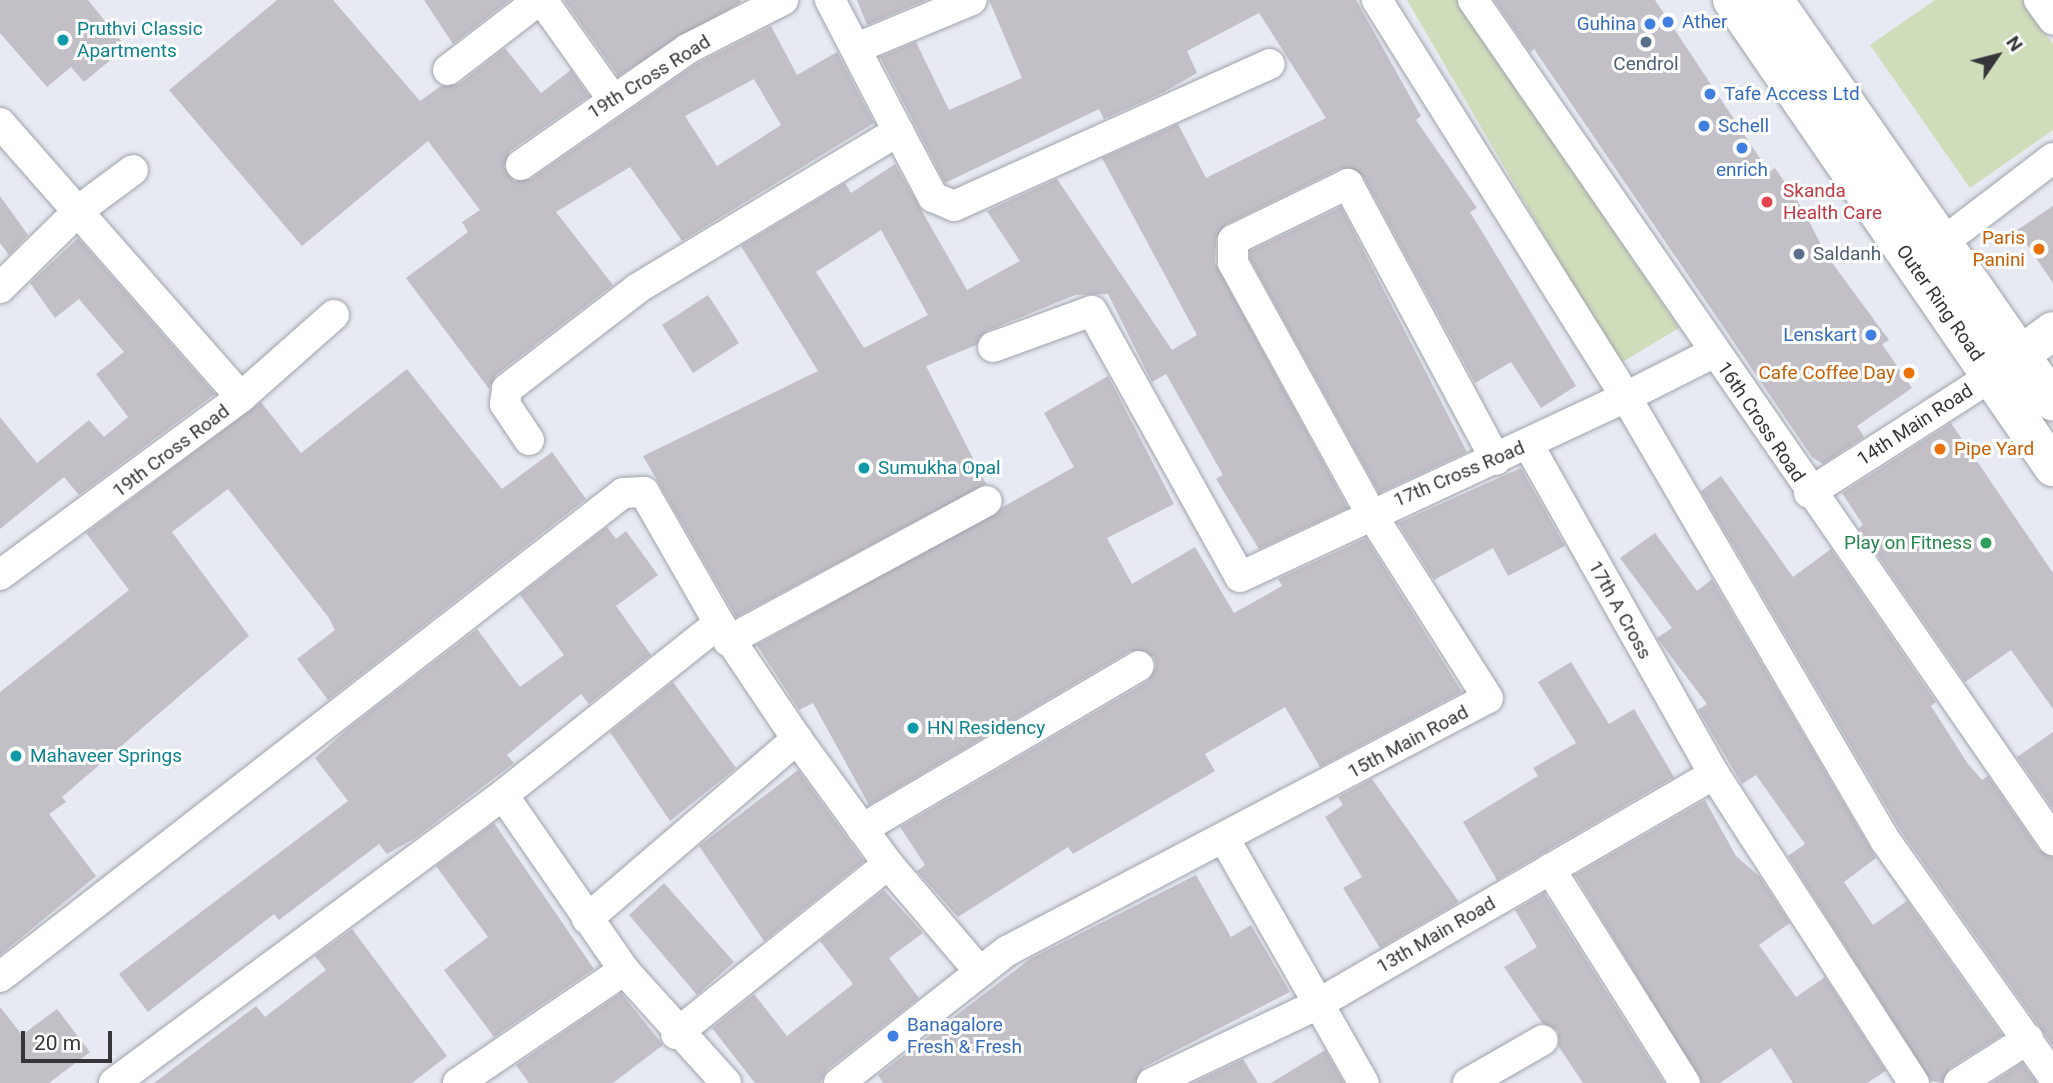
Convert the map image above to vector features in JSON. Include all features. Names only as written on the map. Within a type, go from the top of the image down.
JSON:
[{"type":"main road","name":"Outer Ring Road","points":[[1732,0],[2006,366],[2053,402]]},
{"type":"main road","name":"Outer Ring Road","points":[[1774,0],[1942,243],[2006,366],[2053,467]]},
{"type":"main road","name":"14th Main Road","points":[[2006,366],[2053,331]]},
{"type":"street","points":[[448,70],[541,0],[612,98]]},
{"type":"street","name":"19th Cross Road","points":[[521,165],[612,98],[783,0]]},
{"type":"street","points":[[830,0],[859,47],[898,131],[933,197],[954,206],[1270,64]]},
{"type":"street","points":[[859,47],[972,0]]},
{"type":"street","points":[[1377,0],[1626,397],[1885,840],[2053,1076]]},
{"type":"street","name":"16th Cross Road","points":[[1473,0],[1809,493],[2053,840]]},
{"type":"street","points":[[2039,0],[2053,19]]},
{"type":"street","points":[[0,123],[242,397]]},
{"type":"street","points":[[529,440],[505,404],[507,389],[638,288],[898,131]]},
{"type":"street","points":[[1942,243],[2053,158]]},
{"type":"street","points":[[0,288],[79,210],[133,170]]},
{"type":"street","name":"15th Main Road","points":[[839,1083],[979,971],[1488,698],[1370,512],[1229,251],[1233,240],[1348,184],[1496,460]]},
{"type":"street","name":"17th Cross Road","points":[[993,347],[1092,312],[1240,577],[1370,512],[1496,460],[1713,353]]},
{"type":"street","name":"19th Cross Road","points":[[0,575],[242,397],[334,316]]},
{"type":"street","name":"14th Main Road","points":[[1809,493],[2006,366]]},
{"type":"street","name":"17th A Cross","points":[[1528,444],[1714,774],[1914,1083]]},
{"type":"street","points":[[0,977],[623,493],[643,492],[723,632],[797,739],[888,864],[979,971]]},
{"type":"street","points":[[114,1083],[723,632],[988,501]]},
{"type":"street","points":[[862,829],[1139,666]]},
{"type":"street","points":[[587,919],[797,739]]},
{"type":"street","name":"13th Main Road","points":[[1152,1083],[1316,1005],[1714,774]]},
{"type":"street","points":[[503,795],[624,970],[676,1034],[726,1083]]},
{"type":"street","points":[[1224,838],[1316,1005],[1364,1083]]},
{"type":"street","points":[[676,1034],[888,864]]},
{"type":"street","points":[[1550,869],[1685,1083]]},
{"type":"street","points":[[458,1083],[624,970]]},
{"type":"street","points":[[1959,1083],[2028,1039]]},
{"type":"street","points":[[1468,1083],[1544,1040]]},
{"type":"green space","points":[[1407,0],[1458,0],[1679,328],[1619,364]]},
{"type":"green space","points":[[1935,0],[2022,0],[2053,44],[2053,130],[1970,188],[1870,45]]},
{"type":"building","name":"Pruthvi Classic Apartments","points":[[0,0],[88,0],[126,47],[84,82],[71,67],[47,87],[0,33]]},
{"type":"building","points":[[277,0],[333,0],[420,101],[441,86],[459,84],[505,48],[541,93],[571,70],[589,96],[510,151],[504,167],[514,181],[531,179],[696,64],[771,26],[797,75],[837,52],[874,123],[682,241],[630,167],[556,212],[613,285],[496,375],[489,389],[406,278],[468,232],[462,222],[480,210],[428,141],[302,246],[169,90]],"holes":[[[754,79],[781,125],[717,166],[685,116]]]},
{"type":"building","points":[[424,0],[510,0],[453,44]]},
{"type":"building","points":[[564,0],[740,0],[741,2],[618,76]]},
{"type":"building","points":[[857,0],[926,0],[867,25]]},
{"type":"building","points":[[989,0],[1356,0],[1421,116],[1416,120],[1477,208],[1470,212],[1576,386],[1541,408],[1511,362],[1475,383],[1363,176],[1341,168],[1225,225],[1216,239],[1215,263],[1348,508],[1259,549],[1216,479],[1223,475],[1166,374],[1152,382],[1108,294],[1075,295],[987,331],[976,345],[926,366],[986,484],[736,617],[643,456],[818,371],[741,246],[845,183],[851,193],[895,164],[967,290],[1020,261],[987,211],[1057,179],[1172,350],[1197,335],[1102,158],[1178,124],[1206,178],[1326,118],[1259,13],[1187,51],[1197,73],[1162,93],[1104,119],[1099,109],[945,183],[880,57],[916,42],[949,110],[1022,78]],"holes":[[[881,230],[928,315],[864,348],[816,272]]]},
{"type":"building","points":[[1494,0],[1655,0],[1769,172],[1775,168],[1802,208],[1827,256],[1889,340],[1882,344],[1912,388],[1857,426],[1864,437],[1823,464],[1812,457],[1534,49],[1530,52]]},
{"type":"building","points":[[0,196],[28,235],[9,255],[0,243]]},
{"type":"building","points":[[2053,206],[2053,283],[2017,230]]},
{"type":"building","points":[[1341,207],[1467,452],[1379,493],[1250,259],[1250,251]]},
{"type":"building","points":[[78,238],[215,394],[79,495],[64,477],[0,529],[0,417],[37,463],[89,420],[104,437],[128,417],[96,374],[124,352],[79,299],[55,318],[30,283]]},
{"type":"building","points":[[708,295],[739,343],[693,373],[662,325]]},
{"type":"building","points":[[407,369],[502,489],[552,452],[586,499],[328,700],[297,659],[335,630],[329,618],[228,489],[172,532],[249,636],[62,797],[66,802],[49,814],[96,876],[0,955],[0,692],[129,590],[86,533],[261,402],[301,453]]},
{"type":"building","points":[[1108,376],[1174,504],[1107,538],[1132,584],[1195,547],[1234,613],[1282,586],[1278,579],[1366,538],[1462,692],[1320,767],[1285,707],[1205,754],[1215,771],[1073,854],[1068,847],[958,917],[917,871],[925,865],[900,827],[1148,681],[1156,667],[1154,657],[1130,651],[869,805],[813,703],[799,710],[757,645],[1074,467],[1044,413]]},
{"type":"building","points":[[1951,423],[2053,573],[2053,709],[2011,650],[1965,682],[1859,528],[1863,525],[1842,493]]},
{"type":"building","points":[[1521,468],[1565,546],[1508,576],[1493,548],[1434,580],[1398,523]]},
{"type":"building","points":[[1721,476],[1793,577],[1831,549],[1936,702],[1931,706],[1968,764],[1982,780],[1988,776],[2039,850],[2053,857],[2053,1046],[1900,830],[1701,491]]},
{"type":"building","points":[[607,527],[616,539],[626,531],[658,575],[616,606],[651,655],[589,704],[581,694],[507,755],[514,763],[415,838],[387,854],[379,844],[279,920],[274,914],[148,1012],[119,974],[348,801],[315,758],[350,727],[477,629],[520,687],[564,655],[520,595]]},
{"type":"building","points":[[1655,533],[1697,591],[1712,579],[1876,858],[1844,882],[1873,925],[1907,901],[2002,1035],[1950,1068],[1942,1083],[1931,1081],[1788,856],[1805,844],[1756,775],[1742,784],[1698,710],[1707,704],[1657,638],[1672,628],[1620,558]]},
{"type":"building","points":[[1571,662],[1609,724],[1634,709],[1674,777],[1497,880],[1463,822],[1538,776],[1533,768],[1576,743],[1538,682]]},
{"type":"building","points":[[673,682],[736,768],[670,821],[610,732]]},
{"type":"building","points":[[2053,732],[2053,809],[2017,757]]},
{"type":"building","points":[[798,770],[864,861],[764,941],[699,846]]},
{"type":"building","points":[[1372,779],[1459,902],[1380,948],[1343,888],[1362,877],[1325,817],[1343,805],[1338,797]]},
{"type":"building","points":[[1705,800],[1736,856],[1760,877],[1790,923],[1759,945],[1796,997],[1825,977],[1886,1071],[1867,1083],[1793,1083],[1771,1048],[1720,1083],[1702,1083],[1575,875]]},
{"type":"building","points":[[494,823],[594,969],[494,1037],[444,970],[488,937],[436,866]]},
{"type":"building","points":[[1196,875],[1231,937],[1251,925],[1290,992],[1144,1067],[1135,1083],[883,1083],[878,1075],[1030,959]]},
{"type":"building","points":[[664,883],[734,962],[697,995],[629,915]]},
{"type":"building","points":[[884,890],[923,933],[889,958],[919,998],[828,1069],[820,1083],[755,1083],[712,1028],[754,994],[787,1036],[853,984],[820,941]]},
{"type":"building","points":[[1544,893],[1664,1083],[1583,1083],[1559,1047],[1558,1031],[1542,1023],[1504,967],[1537,947],[1515,910]]},
{"type":"building","points":[[352,929],[447,1056],[412,1083],[154,1083],[256,1006],[265,1017],[326,970],[315,956]]},
{"type":"building","points":[[621,993],[663,1045],[613,1083],[529,1083],[516,1065]]},
{"type":"building","points":[[0,1007],[22,1035],[57,1009],[90,1052],[49,1083],[0,1083]]},
{"type":"building","points":[[1325,1050],[1344,1083],[1271,1083]]},
{"type":"building","points":[[1243,1059],[1258,1083],[1193,1083]]},
{"type":"building","points":[[2022,1063],[2037,1083],[1992,1083]]},
{"type":"place","name":"Ather","points":[[1668,22]]},
{"type":"place","name":"Guhina","points":[[1650,24]]},
{"type":"place","name":"Pruthvi Classic Apartments","points":[[63,40]]},
{"type":"place","name":"Cendrol","points":[[1646,42]]},
{"type":"place","name":"Tafe Access Ltd","points":[[1710,94]]},
{"type":"place","name":"Schell","points":[[1704,126]]},
{"type":"place","name":"enrich","points":[[1742,148]]},
{"type":"place","name":"Skanda Health Care","points":[[1767,202]]},
{"type":"place","name":"Paris Panini","points":[[2039,249]]},
{"type":"place","name":"Saldanh","points":[[1799,254]]},
{"type":"place","name":"Lenskart","points":[[1871,335]]},
{"type":"place","name":"Cafe Coffee Day","points":[[1909,373]]},
{"type":"place","name":"Pipe Yard","points":[[1940,449]]},
{"type":"place","name":"Sumukha Opal","points":[[864,468]]},
{"type":"place","name":"Play on Fitness","points":[[1986,543]]},
{"type":"place","name":"HN Residency","points":[[913,728]]},
{"type":"place","name":"Mahaveer Springs","points":[[16,756]]},
{"type":"place","name":"Banagalore Fresh & Fresh","points":[[893,1036]]}]
